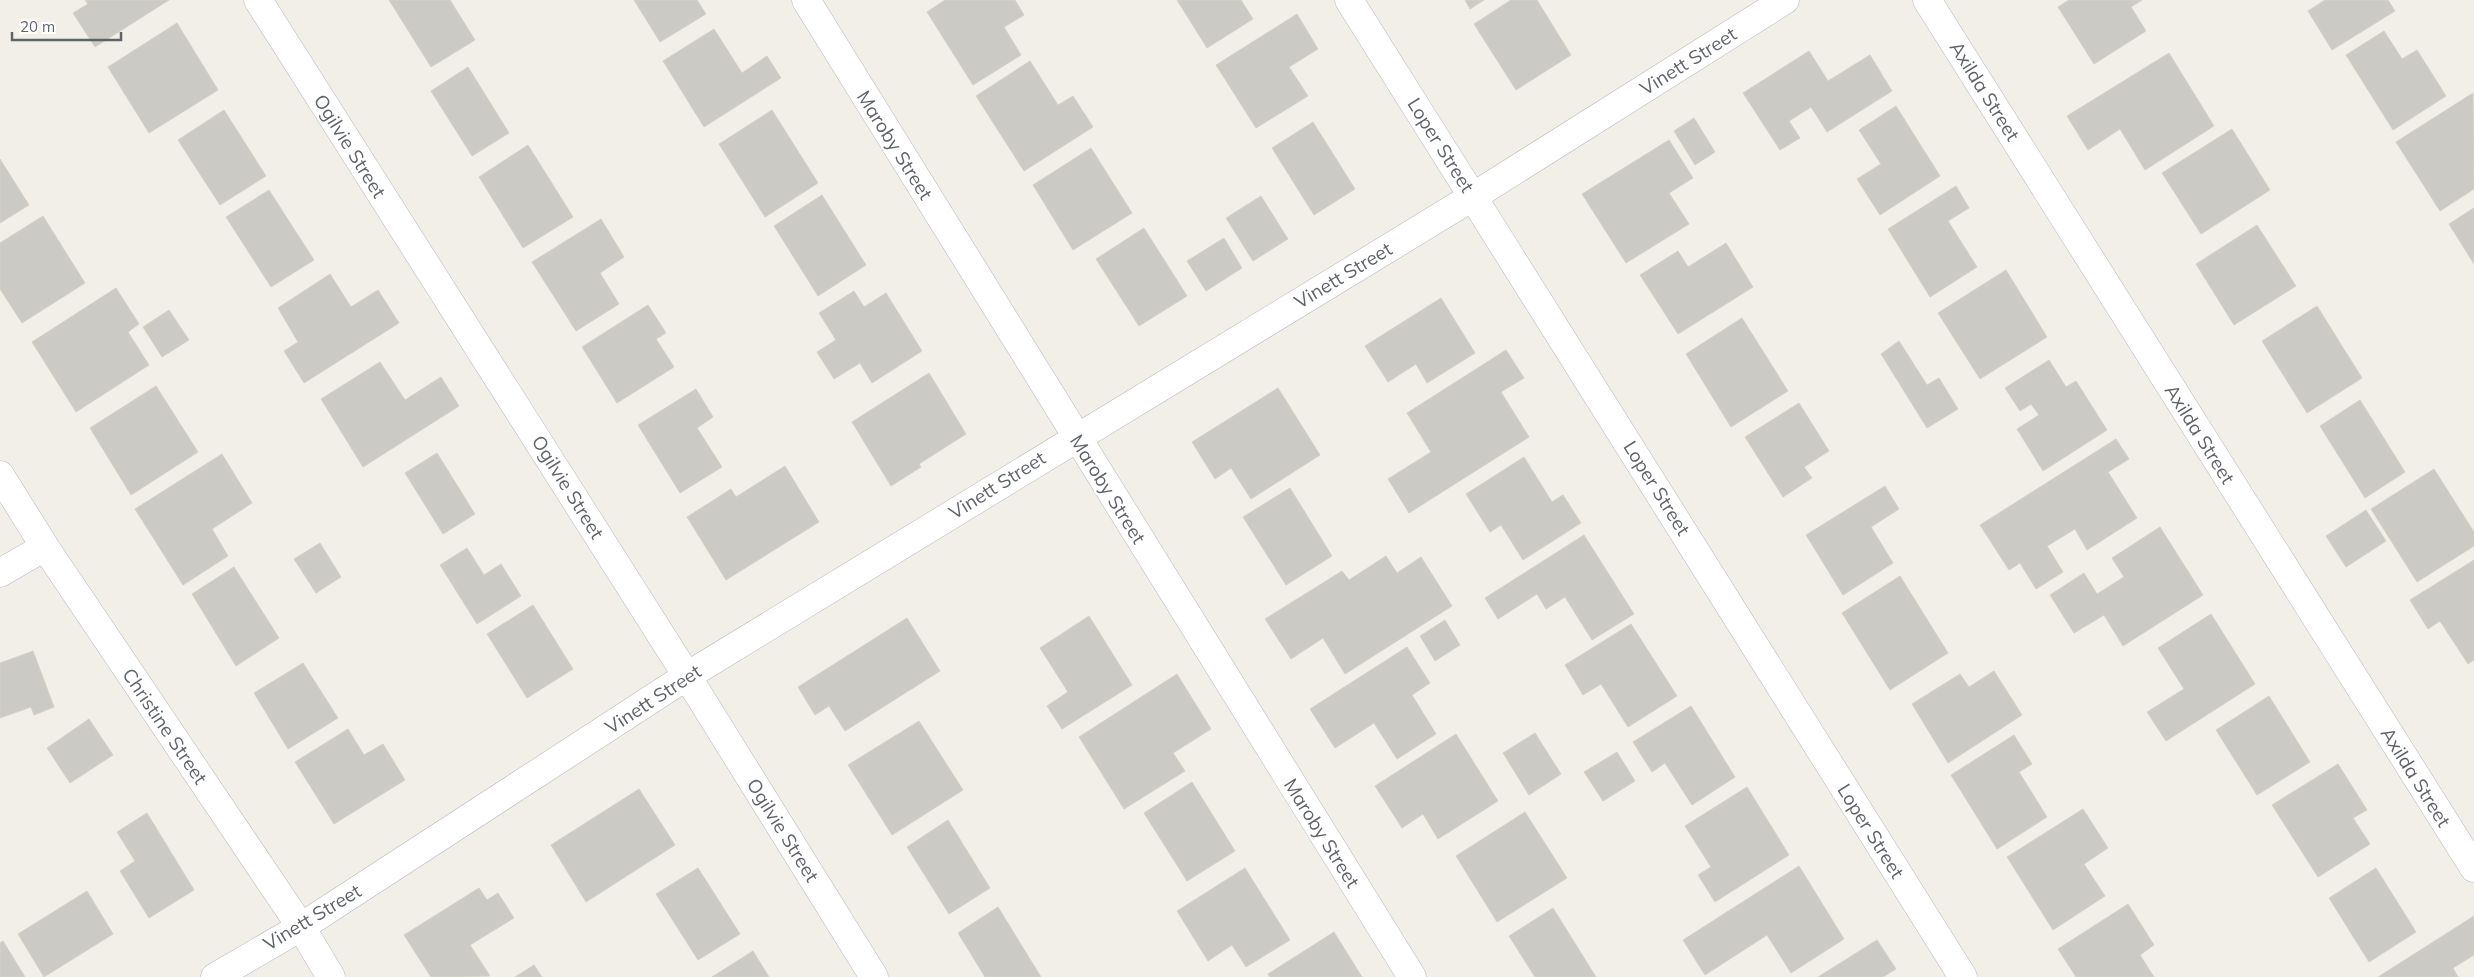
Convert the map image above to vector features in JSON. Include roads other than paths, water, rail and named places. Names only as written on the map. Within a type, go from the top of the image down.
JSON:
[{"type":"street","name":"Ogilvie Street","points":[[258,0],[688,676],[874,977]]},
{"type":"street","name":"Maroby Street","points":[[806,0],[1412,977]]},
{"type":"street","name":"Loper Street","points":[[1349,0],[1474,196],[1962,977]]},
{"type":"street","name":"Vinett Street","points":[[215,977],[300,926],[688,676],[1076,437],[1474,196],[1784,0]]},
{"type":"street","name":"Axilda Street","points":[[1927,0],[2474,868]]},
{"type":"street","name":"Christine Street","points":[[0,475],[45,547],[300,926],[331,977]]},
{"type":"street","points":[[0,573],[45,547]]}]
